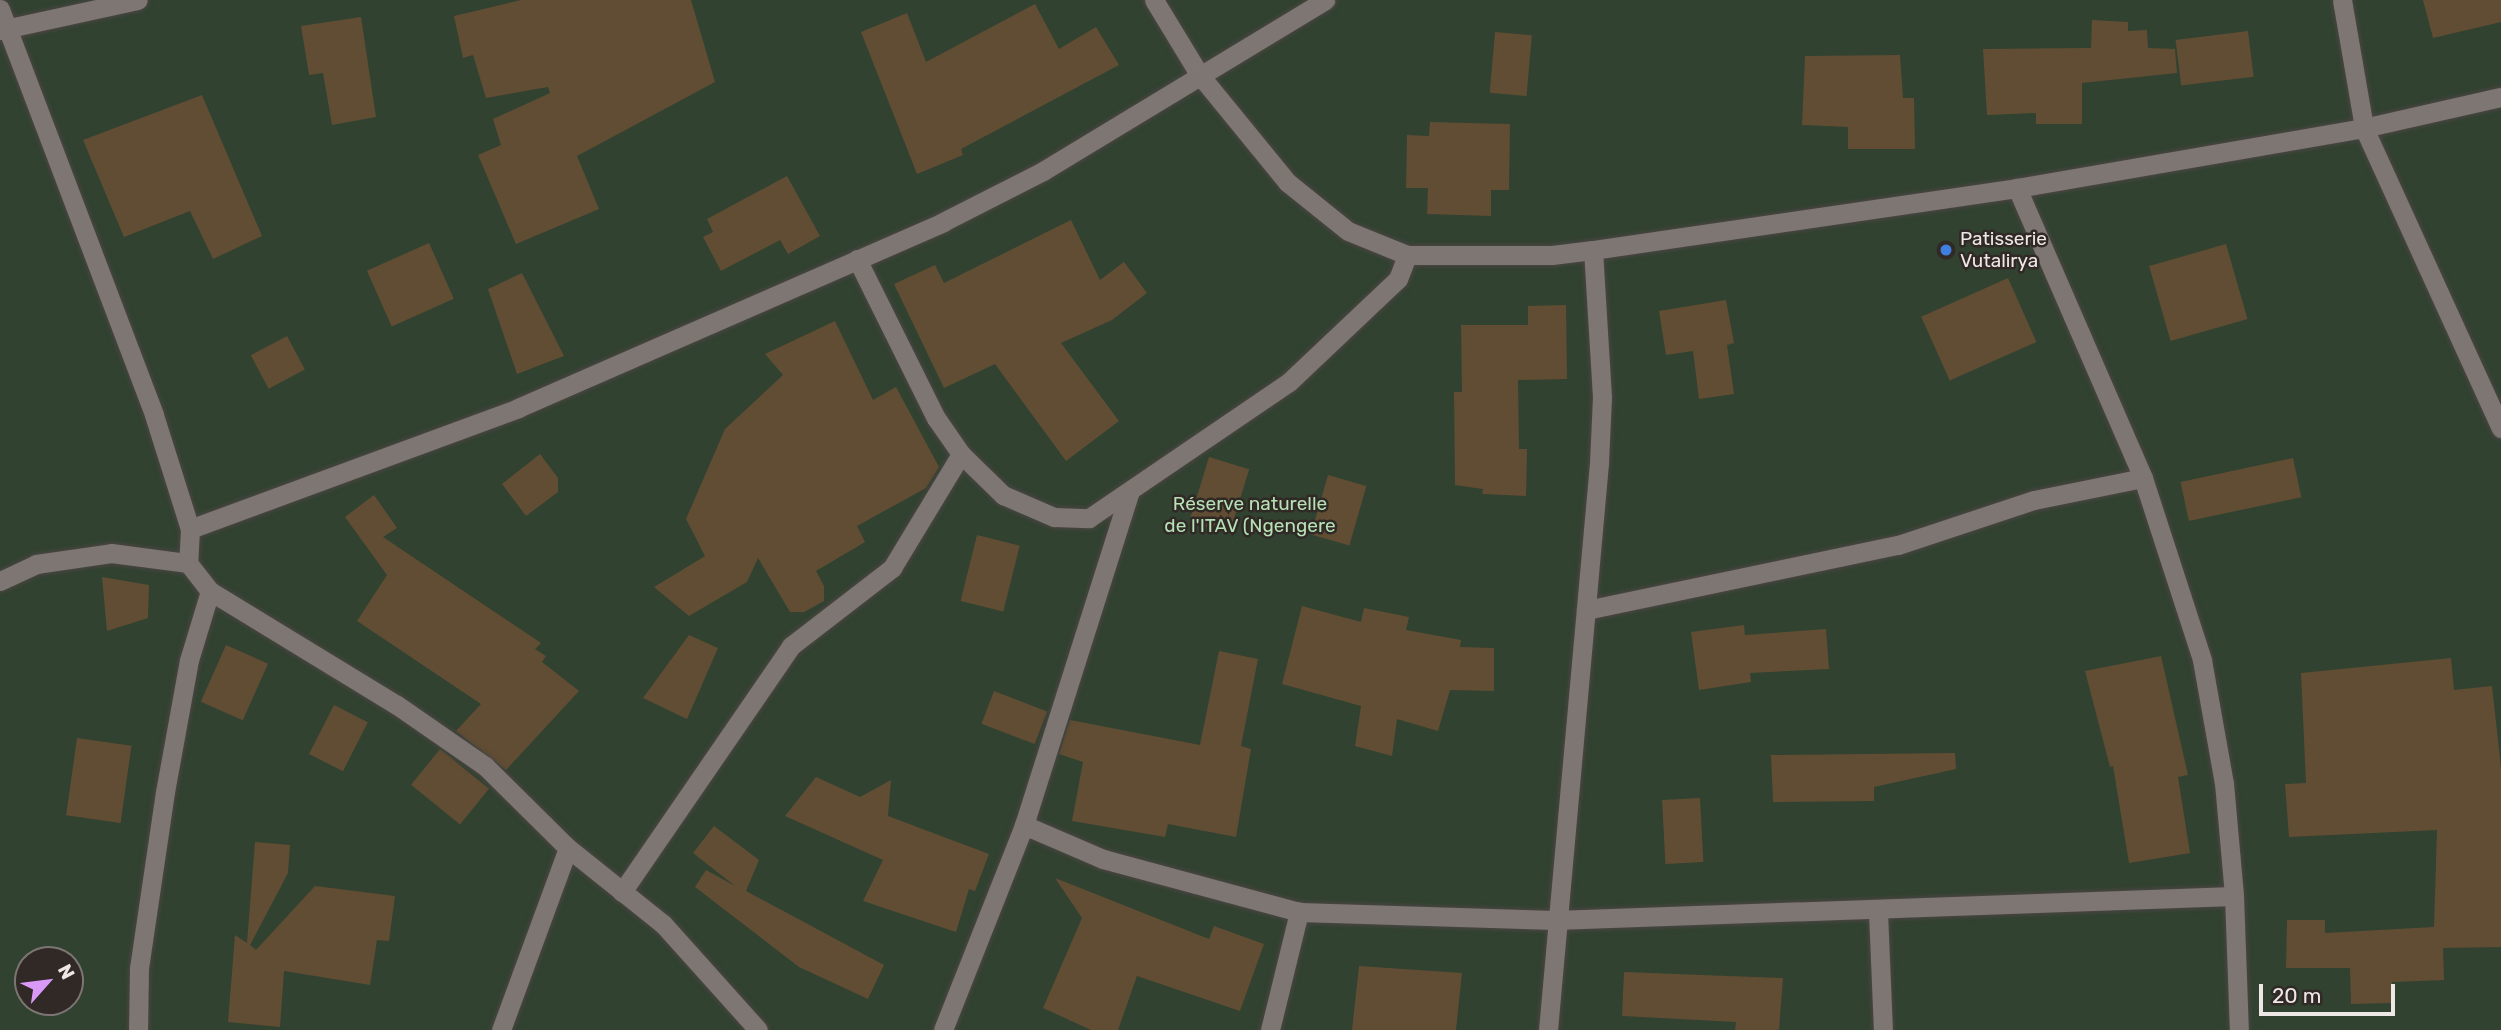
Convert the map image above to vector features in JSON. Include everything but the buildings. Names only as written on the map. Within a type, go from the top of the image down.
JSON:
[{"type":"street","points":[[138,0],[3,22],[154,415],[190,529],[188,563],[210,591],[397,705],[485,766],[568,848],[663,924],[758,1030]]},
{"type":"street","points":[[1154,0],[1199,74],[1287,182],[1348,231],[1407,255],[1552,255],[1593,250],[2017,188],[2364,128],[2501,97]]},
{"type":"street","points":[[190,529],[518,408],[857,259],[1043,171],[1325,0]]},
{"type":"street","points":[[2342,0],[2364,128],[2501,428]]},
{"type":"street","points":[[2017,188],[2143,478],[2202,660],[2224,783],[2235,896],[2239,1030]]},
{"type":"street","points":[[1548,1030],[1555,920],[1586,610],[1602,397],[1593,250]]},
{"type":"street","points":[[857,259],[936,418],[961,454],[1003,495],[1054,517],[1089,518],[1289,382],[1398,279],[1407,255]]},
{"type":"street","points":[[622,891],[791,646],[892,568],[961,454]]},
{"type":"street","points":[[1586,610],[1899,545],[2034,500],[2143,478]]},
{"type":"street","points":[[943,1030],[1024,825],[1129,493]]},
{"type":"street","points":[[0,581],[36,564],[111,553],[188,563]]},
{"type":"street","points":[[138,1030],[139,969],[165,792],[189,660],[210,591]]},
{"type":"street","points":[[1024,825],[1103,859],[1300,912],[1555,920],[1878,912],[2235,896]]},
{"type":"street","points":[[501,1030],[568,848]]},
{"type":"street","points":[[1270,1030],[1300,912]]},
{"type":"street","points":[[1878,912],[1883,1030]]},
{"type":"green space","name":"Réserve naturelle de l'ITAV (Ngengere","points":[[0,0],[2501,0],[2501,1030],[0,1030]]},
{"type":"place","name":"Patisserie Vutalirya","points":[[1946,250]]}]
